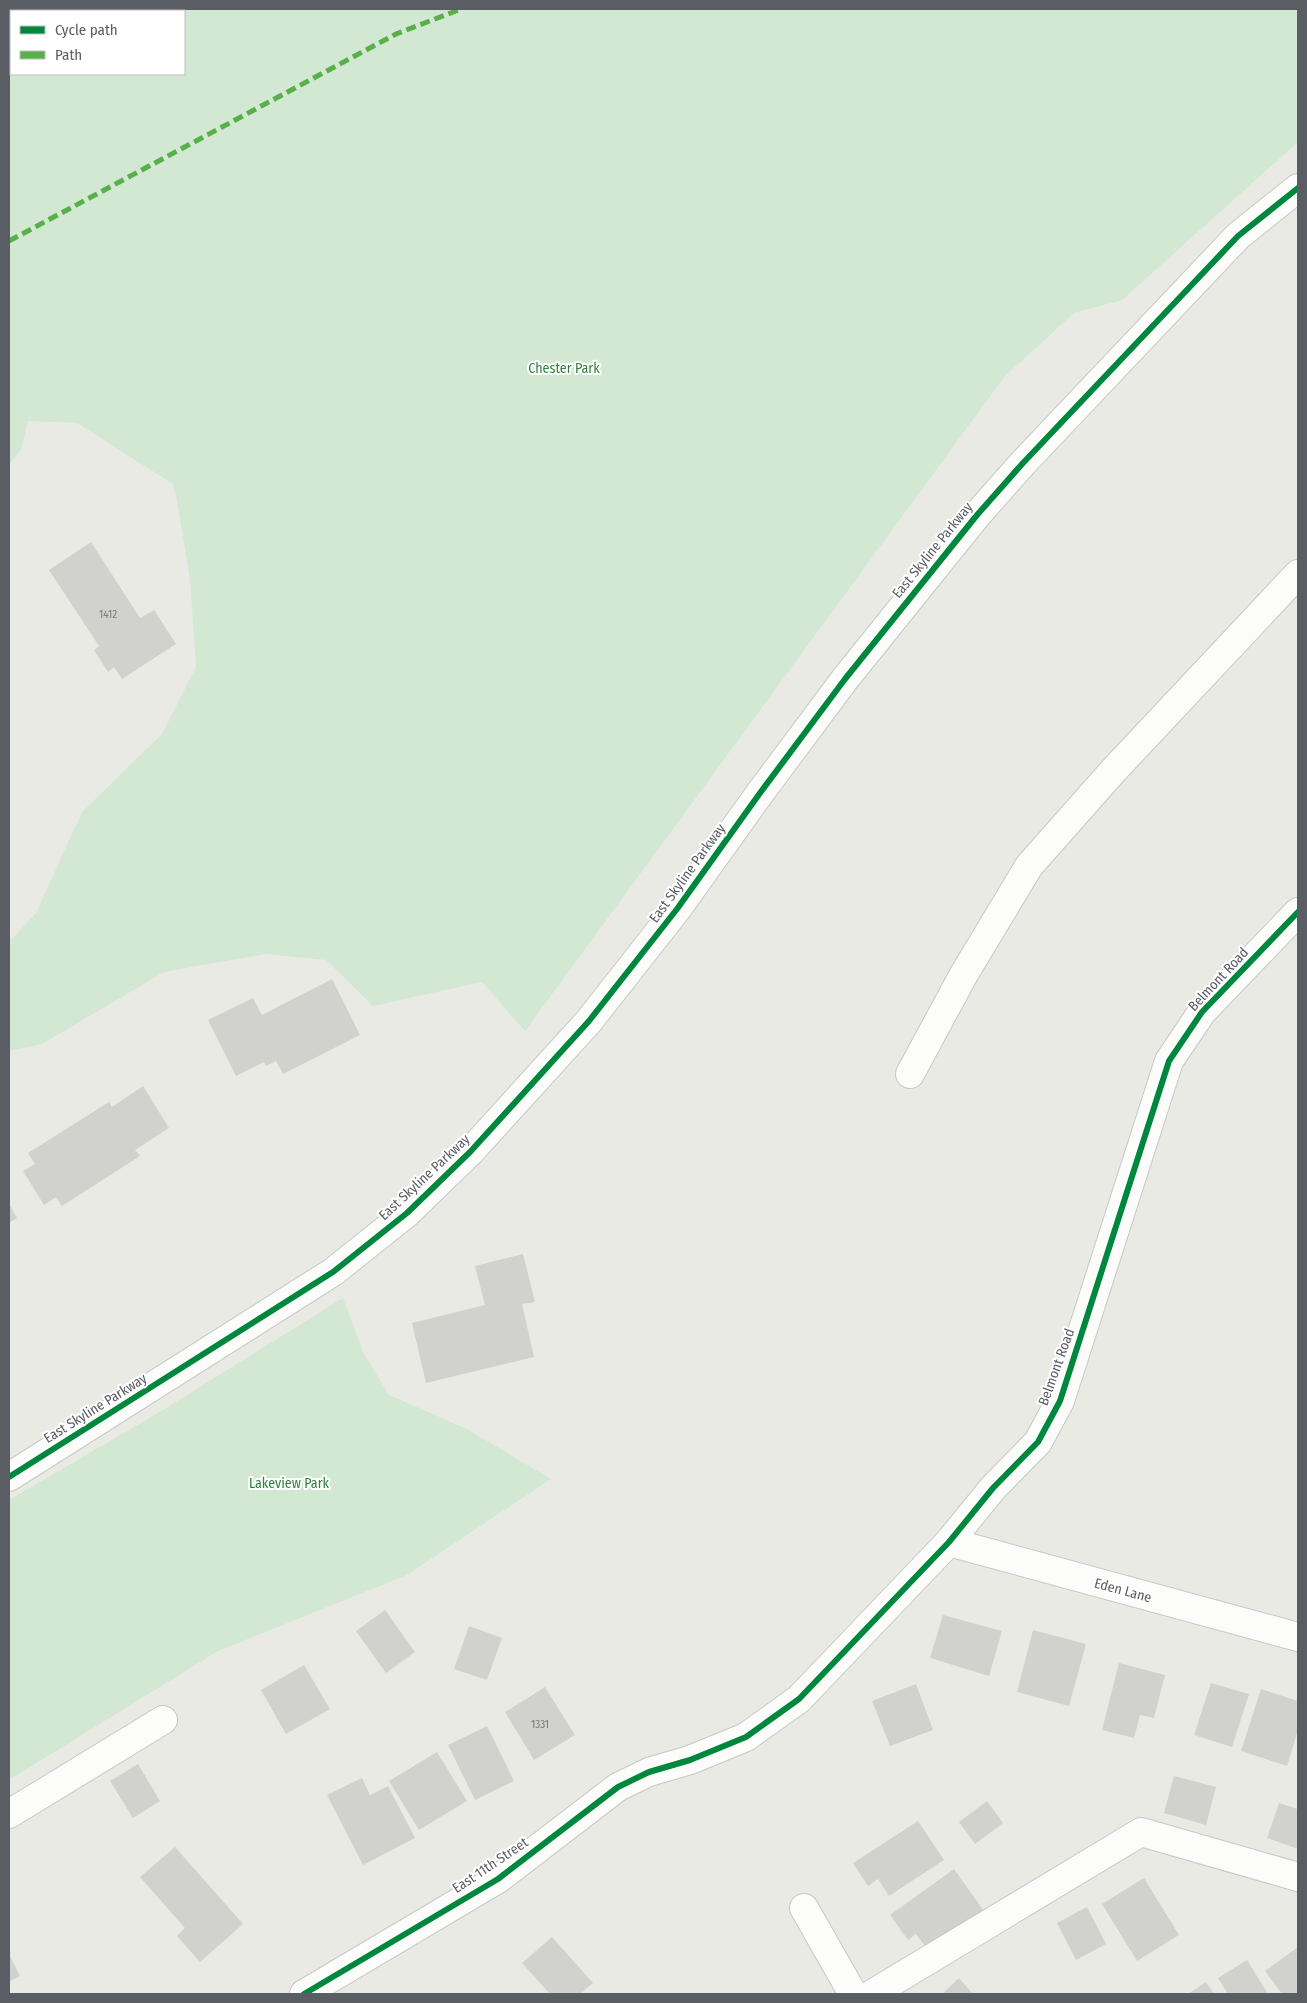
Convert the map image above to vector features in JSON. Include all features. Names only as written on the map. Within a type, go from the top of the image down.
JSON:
[{"type":"street","name":"East Skyline Parkway","points":[[9,1477],[333,1272],[406,1213],[476,1146],[601,1006],[678,909],[760,792],[845,679],[977,515],[1023,463],[1238,236],[1298,188]]},
{"type":"street","points":[[910,1074],[964,974],[1029,866],[1298,574]]},
{"type":"street","name":"Belmont Road","points":[[690,1760],[746,1737],[799,1699],[949,1542],[993,1488],[1038,1442],[1060,1401],[1169,1061],[1202,1012],[1298,912]]},
{"type":"street","name":"Eden Lane","points":[[949,1542],[1298,1638]]},
{"type":"street","points":[[9,1814],[163,1720]]},
{"type":"street","name":"East 11th Street","points":[[304,1994],[498,1878],[618,1787],[649,1772],[690,1760]]},
{"type":"street","points":[[872,1994],[1141,1832],[1298,1877]]},
{"type":"street","points":[[804,1908],[853,1994]]},
{"type":"green space","name":"Chester Park","points":[[9,9],[1298,9],[1298,142],[1122,300],[1074,313],[1005,376],[525,1031],[482,982],[373,1006],[326,960],[265,954],[164,972],[42,1044],[9,1051],[9,942],[36,913],[82,812],[162,734],[196,667],[190,578],[173,484],[77,423],[28,421],[21,450],[9,464]]},
{"type":"green space","name":"Lakeview Park","points":[[343,1298],[364,1354],[389,1395],[467,1429],[551,1479],[407,1575],[218,1651],[9,1780],[9,1500],[158,1413]]},
{"type":"building","points":[[91,542],[140,618],[154,610],[176,644],[122,679],[114,667],[108,672],[94,650],[99,646],[49,570]]},
{"type":"building","points":[[332,979],[360,1035],[283,1074],[276,1061],[266,1066],[264,1062],[236,1076],[208,1020],[253,998],[262,1015]]},
{"type":"building","points":[[143,1086],[169,1128],[135,1150],[140,1156],[62,1206],[56,1197],[44,1205],[23,1171],[35,1164],[28,1153],[109,1102],[112,1107]]},
{"type":"building","points":[[9,1204],[17,1218],[9,1223]]},
{"type":"building","points":[[523,1254],[535,1302],[522,1304],[534,1357],[426,1383],[412,1323],[485,1305],[475,1266]]},
{"type":"building","points":[[385,1610],[415,1652],[386,1673],[356,1631]]},
{"type":"building","points":[[943,1615],[1002,1631],[989,1676],[930,1658]]},
{"type":"building","points":[[469,1626],[502,1638],[487,1680],[454,1669]]},
{"type":"building","points":[[1033,1630],[1086,1644],[1069,1706],[1017,1692]]},
{"type":"building","points":[[1119,1663],[1165,1675],[1154,1718],[1140,1715],[1134,1738],[1102,1730]]},
{"type":"building","points":[[304,1665],[330,1709],[286,1734],[261,1690]]},
{"type":"building","points":[[1211,1683],[1249,1694],[1232,1747],[1194,1735]]},
{"type":"building","points":[[916,1684],[933,1730],[890,1746],[872,1701]]},
{"type":"building","points":[[545,1687],[575,1735],[534,1760],[505,1712]]},
{"type":"building","points":[[1261,1689],[1298,1701],[1298,1730],[1287,1766],[1241,1751]]},
{"type":"building","points":[[487,1726],[514,1781],[475,1800],[448,1745]]},
{"type":"building","points":[[437,1752],[467,1801],[419,1830],[389,1781]]},
{"type":"building","points":[[138,1764],[160,1801],[133,1818],[110,1781]]},
{"type":"building","points":[[1174,1776],[1216,1787],[1206,1825],[1164,1813]]},
{"type":"building","points":[[362,1778],[370,1795],[388,1786],[415,1838],[363,1865],[327,1795]]},
{"type":"building","points":[[987,1801],[1003,1823],[975,1844],[959,1822]]},
{"type":"building","points":[[1279,1803],[1298,1809],[1298,1849],[1267,1838]]},
{"type":"building","points":[[918,1821],[944,1860],[889,1896],[878,1879],[868,1886],[853,1863]]},
{"type":"building","points":[[175,1847],[243,1924],[200,1962],[177,1936],[185,1928],[140,1877]]},
{"type":"building","points":[[954,1869],[986,1914],[931,1954],[916,1934],[908,1940],[890,1915]]},
{"type":"building","points":[[1144,1878],[1179,1935],[1137,1961],[1102,1904]]},
{"type":"building","points":[[1087,1907],[1106,1944],[1076,1960],[1057,1923]]},
{"type":"building","points":[[552,1937],[593,1983],[580,1994],[550,1994],[522,1963]]},
{"type":"building","points":[[1298,1947],[1298,1994],[1282,1994],[1265,1971]]},
{"type":"building","points":[[9,1954],[20,1976],[9,1982]]},
{"type":"building","points":[[1247,1960],[1268,1994],[1228,1994],[1218,1978]]},
{"type":"building","points":[[959,1978],[973,1994],[942,1994]]},
{"type":"building","points":[[1206,1982],[1214,1994],[1188,1994]]},
{"type":"marked path","points":[[9,241],[396,34],[461,9]]},
{"type":"cycle path","points":[[9,1477],[333,1272],[407,1213],[470,1152],[589,1021],[677,909],[845,679],[977,515],[1023,463],[1238,236],[1298,188]]},
{"type":"cycle path","points":[[304,1994],[498,1879],[618,1787],[649,1772],[690,1760],[746,1737],[799,1699],[949,1542],[993,1488],[1038,1442],[1060,1401],[1169,1061],[1202,1012],[1298,912]]}]
